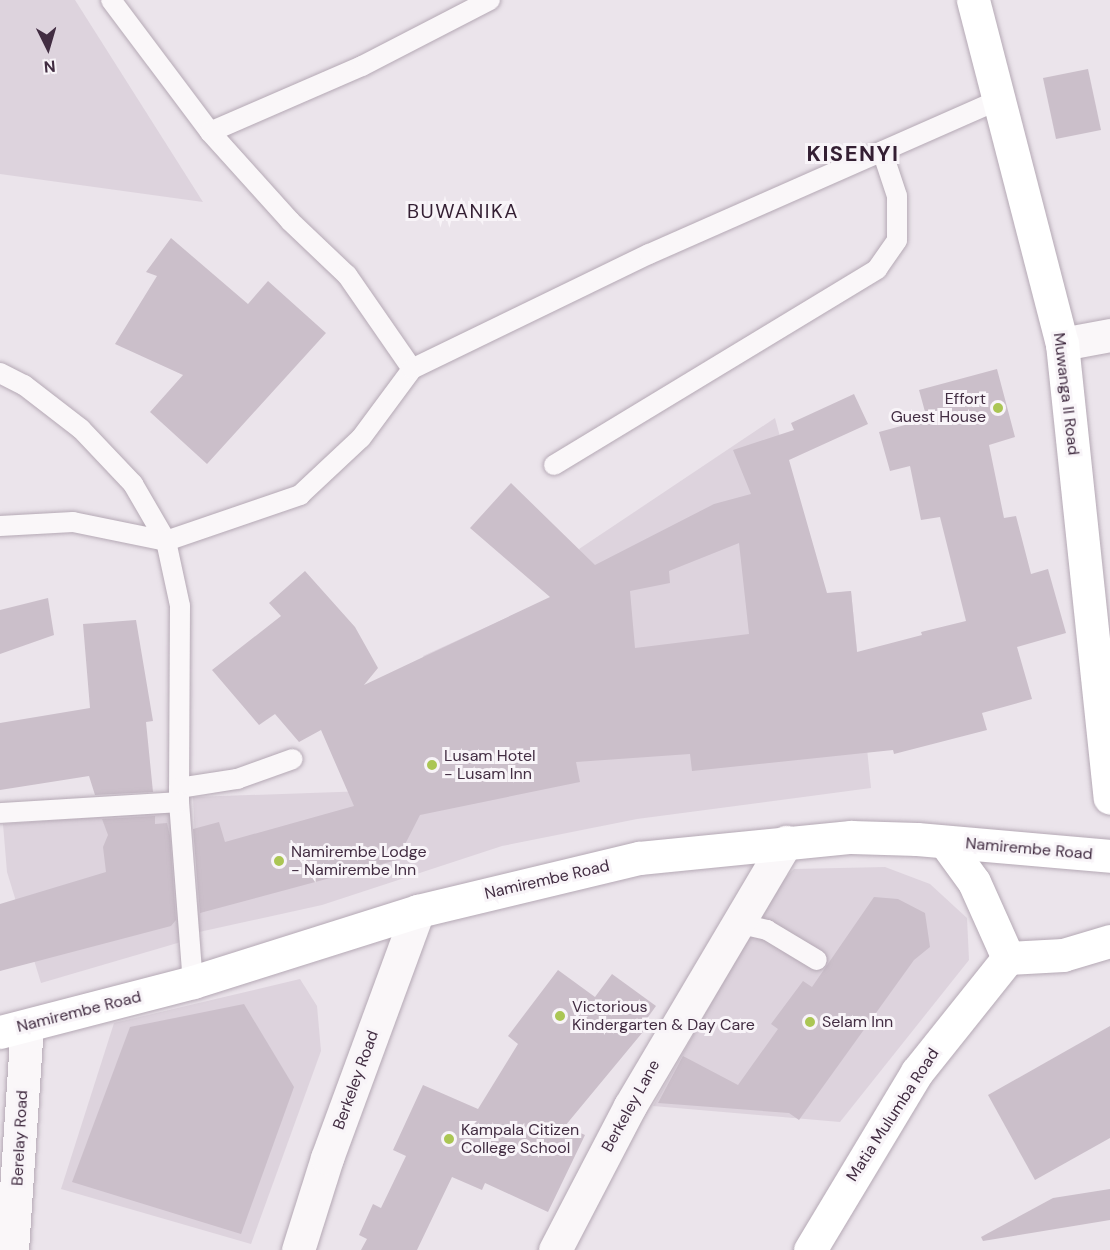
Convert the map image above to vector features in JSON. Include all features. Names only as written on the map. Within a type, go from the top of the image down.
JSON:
[{"type":"street","name":"Muwanga II Road","points":[[973,0],[1001,99],[1062,344],[1110,797]]},
{"type":"street","points":[[1062,344],[1110,335]]},
{"type":"street","name":"Namirembe Road","points":[[13,1029],[193,982],[418,911],[639,858],[851,837],[945,842],[1110,856]]},
{"type":"street","points":[[945,842],[974,882],[1008,958],[1063,955],[1110,941]]},
{"type":"street","name":"Berkeley Lane","points":[[555,1250],[630,1106],[786,843]]},
{"type":"street","name":"Berkeley Road","points":[[298,1250],[327,1158],[418,911]]},
{"type":"street","name":"Matia Mulumba Road","points":[[810,1250],[917,1072],[1008,958]]},
{"type":"street","name":"Berelay Road","points":[[12,1250],[13,1029]]},
{"type":"lane","points":[[111,0],[210,132],[290,220],[346,275],[412,369]]},
{"type":"lane","points":[[210,132],[362,66],[490,0]]},
{"type":"lane","points":[[0,526],[73,522],[166,541],[300,495],[361,438],[412,369],[649,254],[1001,99]]},
{"type":"lane","points":[[555,465],[877,269],[897,240],[897,196],[882,151]]},
{"type":"lane","points":[[0,373],[24,385],[81,429],[133,484],[166,541],[180,606],[179,795],[193,982]]},
{"type":"lane","points":[[0,813],[179,795],[237,779],[293,759]]},
{"type":"lane","points":[[737,923],[767,930],[817,960]]},
{"type":"shaded area","points":[[0,0],[75,0],[203,202],[0,174]]},
{"type":"shaded area","points":[[775,418],[822,594],[851,591],[871,788],[637,819],[502,846],[322,905],[199,932],[193,797],[367,791],[463,738],[423,656],[572,588],[590,567],[579,549]]},
{"type":"shaded area","points":[[171,812],[181,942],[41,983],[7,872],[3,824]]},
{"type":"shaded area","points":[[885,867],[930,884],[967,918],[969,960],[840,1122],[653,1106],[778,885],[794,869]]},
{"type":"shaded area","points":[[300,979],[317,1006],[321,1051],[251,1244],[61,1189],[114,1023]]},
{"type":"building","points":[[1088,69],[1101,130],[1056,139],[1043,78]]},
{"type":"building","points":[[171,238],[248,304],[268,281],[326,333],[207,464],[150,412],[183,375],[115,344],[157,276],[146,272]]},
{"type":"building","points":[[997,369],[1015,437],[989,445],[1004,518],[1016,516],[1031,574],[1048,569],[1066,633],[1017,647],[1032,699],[982,713],[987,730],[894,754],[893,750],[692,771],[690,754],[576,762],[580,782],[420,815],[397,860],[200,913],[193,829],[219,822],[225,842],[354,806],[321,730],[299,742],[275,714],[259,725],[212,670],[281,616],[269,603],[305,571],[355,627],[378,668],[364,685],[550,597],[470,528],[511,483],[595,565],[714,504],[751,494],[733,450],[794,430],[791,423],[854,394],[868,424],[789,460],[827,593],[851,591],[857,652],[922,635],[921,632],[966,621],[940,517],[921,520],[910,466],[890,471],[879,432],[927,419],[919,390]],"holes":[[[739,543],[749,634],[635,648],[630,591],[670,583],[669,571]]]},
{"type":"building","points":[[48,598],[54,635],[0,654],[0,610]]},
{"type":"building","points":[[136,620],[153,721],[146,722],[153,792],[95,795],[89,776],[0,790],[0,723],[90,708],[83,624]]},
{"type":"building","points":[[155,816],[155,824],[167,823],[170,836],[176,920],[171,926],[0,971],[0,904],[106,872],[103,847],[108,835],[102,819]]},
{"type":"building","points":[[874,897],[898,899],[925,913],[930,947],[914,960],[799,1120],[789,1113],[658,1103],[683,1056],[738,1085],[778,1029],[771,1024],[803,981],[812,987]]},
{"type":"building","points":[[558,970],[595,997],[612,974],[656,1006],[643,1024],[647,1027],[565,1126],[585,1135],[548,1212],[485,1183],[482,1190],[452,1177],[417,1250],[361,1250],[367,1239],[359,1235],[373,1204],[381,1208],[406,1156],[393,1150],[423,1085],[478,1109],[518,1044],[508,1036]]},
{"type":"building","points":[[244,1004],[294,1087],[241,1234],[72,1182],[130,1027]]},
{"type":"building","points":[[1110,1026],[1110,1138],[1035,1180],[988,1095]]},
{"type":"building","points":[[1110,1189],[1110,1220],[983,1241],[981,1237],[1053,1198]]},
{"type":"place","name":"Effort Guest House","points":[[998,408]]},
{"type":"place","name":"Lusam Hotel - Lusam Inn","points":[[432,765]]},
{"type":"place","name":"Namirembe Lodge - Namirembe Inn","points":[[279,861]]},
{"type":"place","name":"Victorious Kindergarten & Day Care","points":[[560,1016]]},
{"type":"place","name":"Selam Inn","points":[[810,1022]]},
{"type":"place","name":"Kampala Citizen College School","points":[[449,1139]]},
{"type":"district","name":"KISENYI","points":[[853,154]]},
{"type":"district","name":"BUWANIKA","points":[[463,211]]}]
